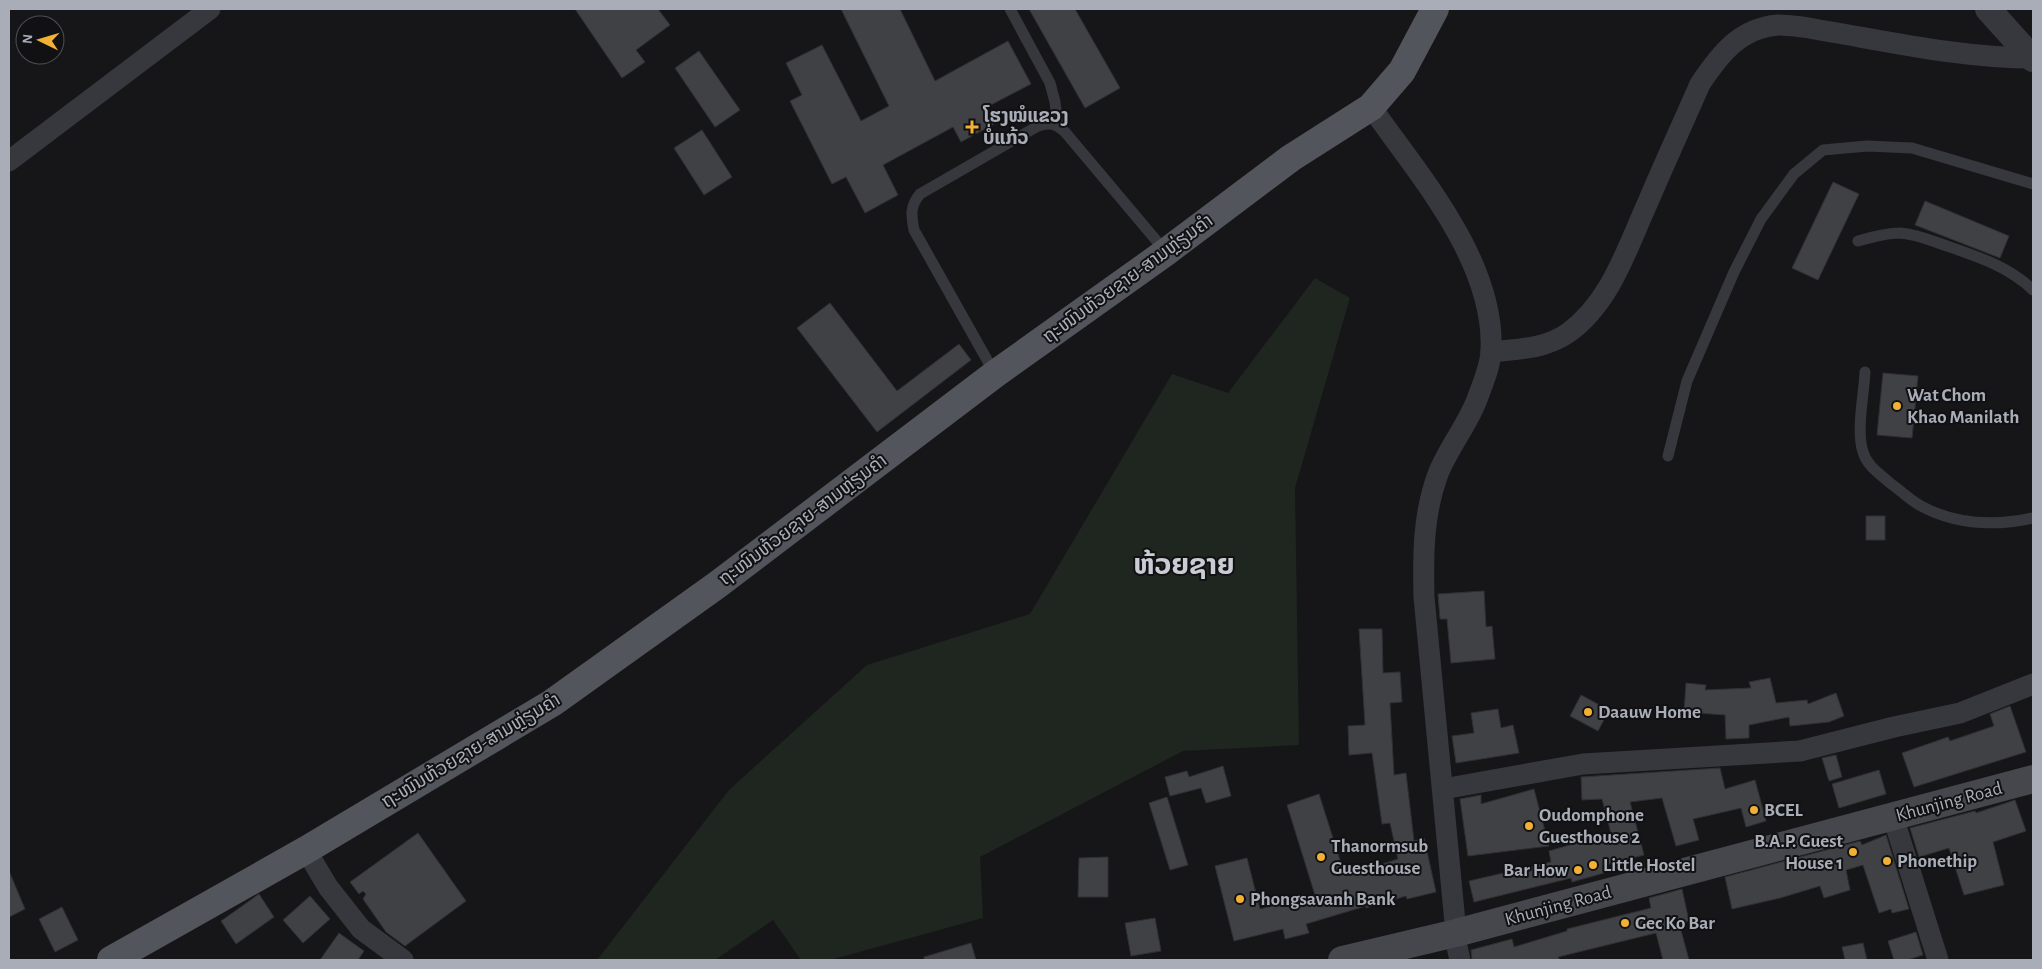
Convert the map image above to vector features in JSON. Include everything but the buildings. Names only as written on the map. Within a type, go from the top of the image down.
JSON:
[{"type":"main road","name":"ຖະໜົນຫ້ວຍຊາຍ-ສາມຫຼ່ຽມຄຳ","points":[[111,960],[306,850],[552,703],[717,585],[995,374],[1166,252],[1291,158],[1371,107],[1402,71],[1435,9]]},
{"type":"main road","name":"Khunjing Road","points":[[1342,960],[1455,933],[2033,779]]},
{"type":"street","points":[[9,161],[210,9]]},
{"type":"street","points":[[1988,9],[2033,60]]},
{"type":"street","points":[[1491,352],[1530,348],[1551,343],[1567,334],[1590,314],[1612,282],[1700,84],[1718,56],[1738,39],[1757,30],[1778,25],[1802,27],[1963,53],[2033,60]]},
{"type":"street","points":[[1371,107],[1453,224],[1480,282],[1490,319],[1491,352],[1479,395],[1438,474],[1427,515],[1424,552],[1424,597],[1455,933],[1460,960]]},
{"type":"street","points":[[1443,789],[1583,764],[1800,751],[1894,727],[1960,713],[2033,684]]},
{"type":"street","points":[[1893,817],[1938,960]]},
{"type":"street","points":[[306,850],[328,887],[361,929],[403,960]]},
{"type":"lane","points":[[1010,9],[1050,83],[1058,125],[1166,252]]},
{"type":"lane","points":[[995,374],[914,230],[911,216],[912,203],[920,194],[1038,126],[1047,123],[1058,125]]},
{"type":"lane","points":[[1668,456],[1687,381],[1734,272],[1761,219],[1794,174],[1823,150],[1867,146],[1912,148],[2033,184]]},
{"type":"lane","points":[[1858,241],[1877,235],[1914,234],[1993,262],[2025,282],[2033,290]]},
{"type":"lane","points":[[1865,372],[1860,435],[1862,450],[1867,463],[1920,506],[1948,517],[1981,523],[2013,522],[2033,518]]},
{"type":"shaded area","points":[[1315,278],[1350,298],[1295,488],[1299,745],[1183,751],[980,857],[983,918],[830,960],[801,960],[773,920],[715,960],[597,960],[729,790],[867,665],[1030,614],[1172,374],[1228,393]]},
{"type":"place","name":"ໂຮງໝໍແຂວງ ບໍ່ແກ້ວ","points":[[972,127]]},
{"type":"place","name":"Wat Chom Khao Manilath","points":[[1897,406]]},
{"type":"place","name":"Daauw Home","points":[[1588,712]]},
{"type":"place","name":"BCEL","points":[[1754,810]]},
{"type":"place","name":"Oudomphone Guesthouse 2","points":[[1529,826]]},
{"type":"place","name":"B.A.P. Guest House 1","points":[[1853,852]]},
{"type":"place","name":"Thanormsub Guesthouse","points":[[1321,857]]},
{"type":"place","name":"Phonethip","points":[[1887,861]]},
{"type":"place","name":"Little Hostel","points":[[1593,865]]},
{"type":"place","name":"Bar How","points":[[1578,870]]},
{"type":"place","name":"Phongsavanh Bank","points":[[1240,899]]},
{"type":"place","name":"Gec Ko Bar","points":[[1625,923]]},
{"type":"district","name":"ຫ້ວຍຊາຍ","points":[[1184,565]]}]
